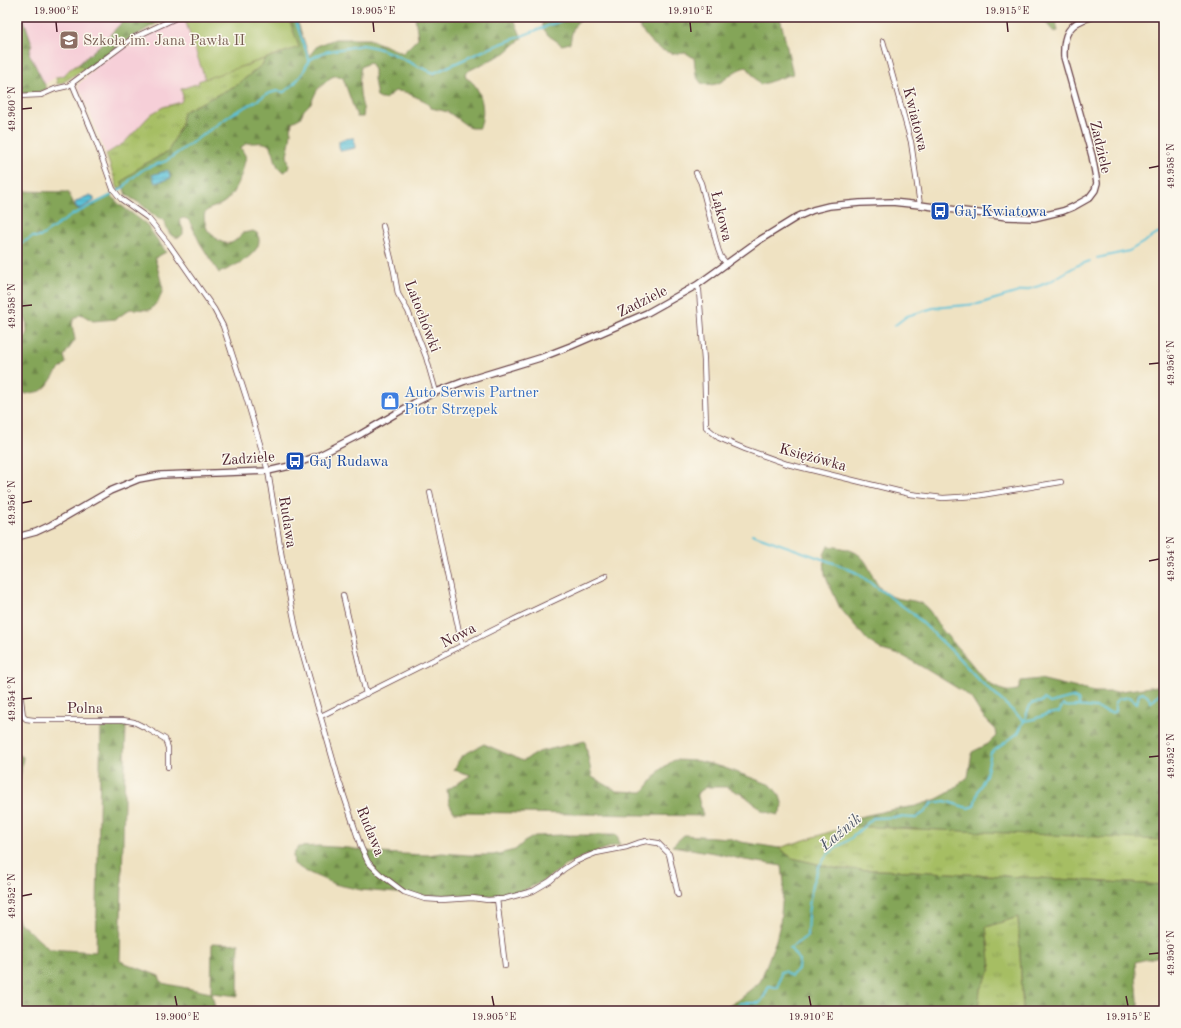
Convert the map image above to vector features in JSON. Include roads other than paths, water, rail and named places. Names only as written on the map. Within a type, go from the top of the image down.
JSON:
[{"type":"street","points":[[17,96],[41,95],[70,85],[133,38],[178,17]]},
{"type":"street","name":"Zadziele","points":[[17,537],[36,532],[51,525],[110,491],[139,479],[161,475],[268,471],[290,466],[320,455],[436,392],[465,381],[529,362],[571,346],[647,313],[697,285],[758,241],[797,217],[813,210],[829,206],[878,202],[920,205],[1007,217],[1034,218],[1062,211],[1083,202],[1089,198],[1094,190],[1097,183],[1096,174],[1064,57],[1063,44],[1065,37],[1072,27],[1091,17]]},
{"type":"street","name":"Kwiatowa","points":[[883,40],[911,142],[920,205]]},
{"type":"street","name":"Rudawa","points":[[70,85],[113,189],[121,199],[148,218],[168,243],[214,309],[223,326],[268,471],[297,634],[339,781],[361,847],[368,862],[380,874],[404,892],[425,899],[441,900],[472,898],[497,900],[533,891],[550,881],[575,862],[596,853],[646,841],[658,843],[669,854],[678,895]]},
{"type":"street","name":"Łąkowa","points":[[696,173],[701,182],[718,249],[721,257],[727,264]]},
{"type":"street","name":"Latochówki","points":[[382,226],[398,294],[411,317],[426,357],[436,392]]},
{"type":"street","name":"Księżówka","points":[[697,285],[699,290],[704,361],[706,427],[719,438],[744,449],[787,464],[916,495],[943,498],[976,496],[1062,482]]},
{"type":"street","points":[[430,492],[462,646]]},
{"type":"street","name":"Nowa","points":[[321,716],[519,617],[606,576]]},
{"type":"street","points":[[343,595],[366,694]]},
{"type":"street","name":"Polna","points":[[17,666],[21,708],[23,716],[26,719],[123,720],[134,722],[165,739],[168,748],[168,767]]},
{"type":"street","points":[[497,900],[504,966]]},
{"type":"water","points":[[354,138],[355,148],[341,151],[339,141]]},
{"type":"water","points":[[168,170],[171,178],[155,183],[152,175]]},
{"type":"water","points":[[90,195],[94,197],[94,201],[80,209],[77,208],[75,204],[76,201]]},
{"type":"waterway","points":[[294,17],[309,59]]},
{"type":"waterway","points":[[118,191],[141,171],[166,161],[232,114],[267,94],[277,91],[284,92],[293,85],[303,73],[309,60],[324,52],[363,45],[391,53],[434,73],[485,50],[571,17]]},
{"type":"waterway","points":[[17,246],[32,237],[40,237],[72,215],[112,195]]},
{"type":"waterway","points":[[1097,258],[1129,251],[1164,230]]},
{"type":"waterway","points":[[894,326],[907,316],[933,308],[978,304],[1039,286],[1051,281],[1076,266],[1090,261]]},
{"type":"waterway","points":[[752,534],[839,565],[857,573],[912,613],[953,652],[980,681],[1024,721],[1031,704],[1041,702],[1044,699],[1050,703],[1072,697],[1078,700],[1080,707]]},
{"type":"waterway","name":"Łaźnik","points":[[734,1011],[740,1003],[760,1003],[769,986],[778,988],[781,972],[784,971],[791,976],[798,969],[799,960],[790,948],[807,936],[812,884],[819,866],[828,854],[851,838],[873,818],[916,818],[925,812],[932,803],[945,801],[968,808],[974,806],[978,791],[986,775],[991,753],[1018,733],[1024,721],[1059,712],[1063,705],[1068,707],[1076,706],[1115,712],[1115,703],[1118,699],[1130,697],[1137,703],[1139,695],[1143,692],[1151,702],[1158,695],[1164,692]]},
{"type":"place","name":"Szkoła im. Jana Pawła II","points":[[69,40]]},
{"type":"place","name":"Gaj Kwiatowa","points":[[940,211]]},
{"type":"place","name":"Auto Serwis Partner Piotr Strzępek","points":[[390,401]]},
{"type":"place","name":"Gaj Rudawa","points":[[295,461]]}]
